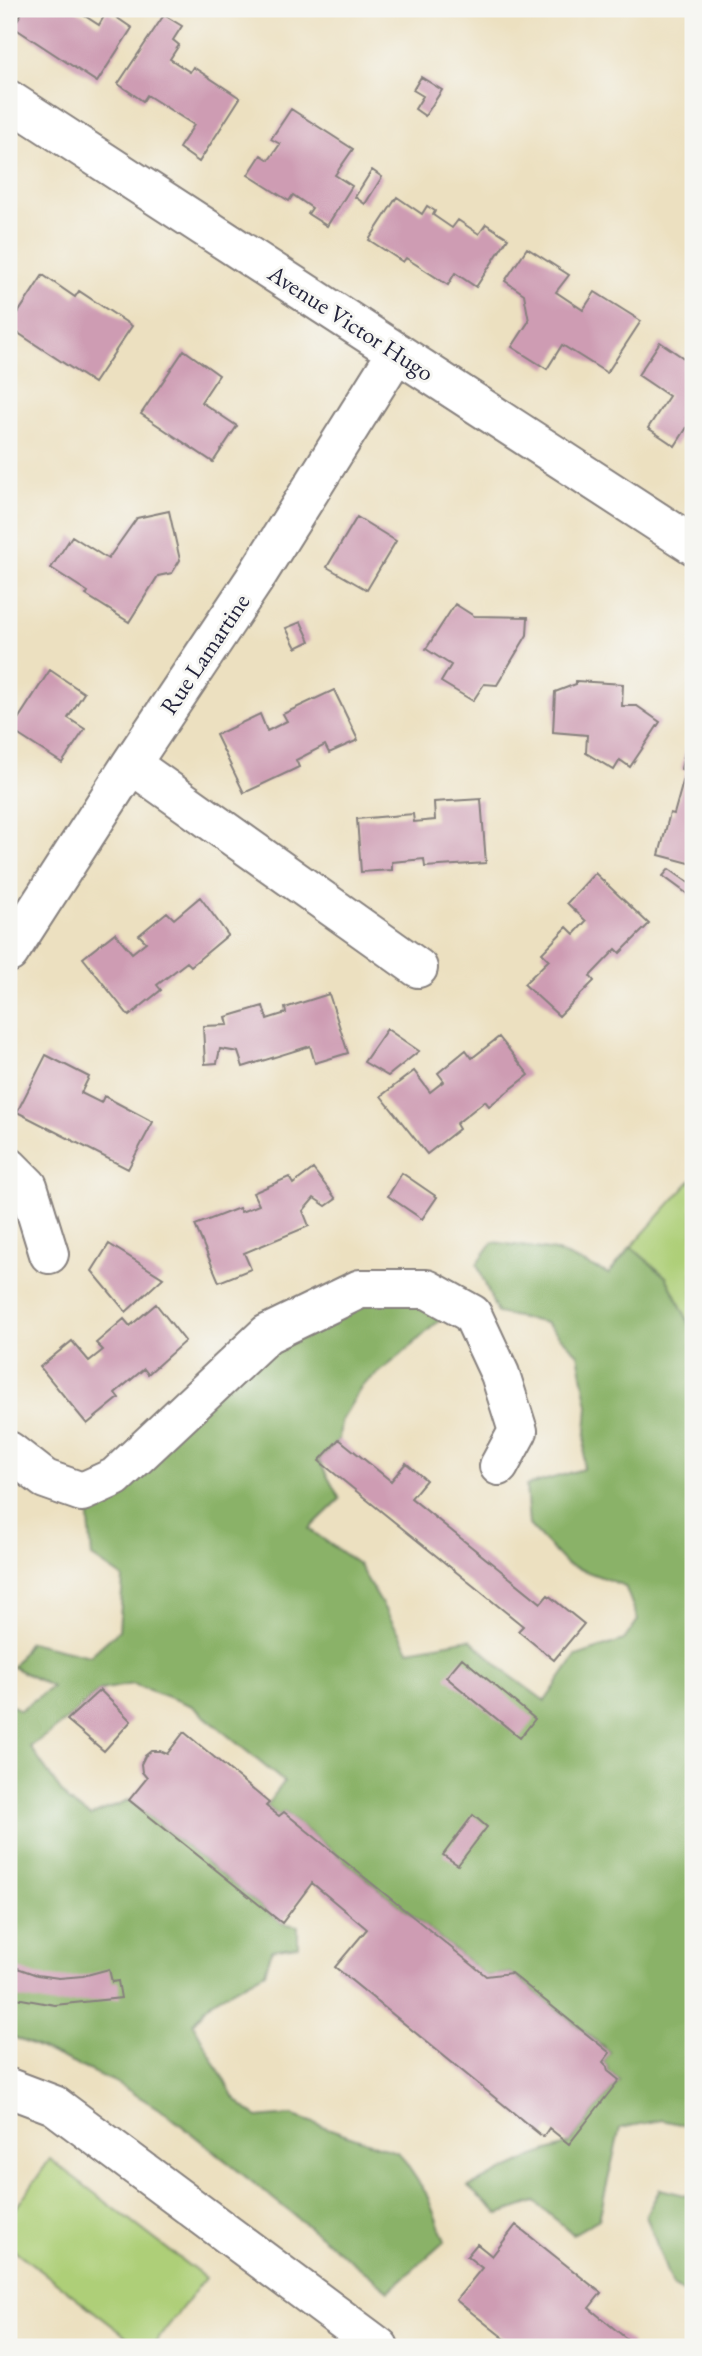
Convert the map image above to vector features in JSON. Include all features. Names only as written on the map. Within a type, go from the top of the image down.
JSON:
[{"type":"street","name":"Avenue Victor Hugo","points":[[9,100],[693,545]]},
{"type":"street","name":"Rue Lamartine","points":[[9,953],[254,580],[397,352]]},
{"type":"street","points":[[131,764],[418,968]]},
{"type":"street","points":[[9,1167],[28,1186],[49,1254]]},
{"type":"street","points":[[9,1451],[45,1479],[82,1492],[115,1477],[267,1334],[360,1289],[427,1289],[472,1314],[500,1374],[518,1431],[499,1466]]},
{"type":"street","points":[[9,2088],[54,2105],[379,2347]]},
{"type":"green space","points":[[693,1178],[693,1331],[666,1277],[631,1247]]},
{"type":"green space","points":[[493,1242],[555,1251],[609,1274],[631,1247],[666,1277],[693,1331],[693,2127],[662,2120],[620,2128],[599,2219],[573,2234],[535,2202],[499,2214],[468,2187],[534,2156],[569,2144],[619,2080],[608,2071],[603,2062],[610,2052],[511,1973],[486,1976],[284,1812],[279,1816],[266,1806],[284,1782],[192,1706],[133,1684],[100,1690],[67,1720],[30,1747],[68,1801],[90,1816],[129,1800],[282,1923],[298,1926],[298,1946],[272,1950],[265,1972],[211,2002],[193,2023],[234,2098],[257,2118],[291,2115],[399,2153],[426,2193],[445,2241],[389,2291],[167,2114],[115,2082],[9,2035],[9,1704],[20,1710],[52,1687],[13,1667],[29,1642],[90,1656],[119,1630],[123,1578],[92,1557],[88,1507],[235,1366],[410,1281],[442,1318],[362,1386],[341,1421],[339,1439],[319,1461],[340,1499],[309,1529],[358,1564],[409,1650],[470,1639],[508,1674],[545,1701],[576,1656],[624,1640],[638,1620],[625,1586],[566,1564],[529,1525],[526,1486],[583,1469],[588,1406],[578,1354],[546,1323],[497,1313],[477,1264]]},
{"type":"green space","points":[[50,2159],[205,2278],[152,2347],[140,2347],[9,2246],[9,2218]]},
{"type":"green space","points":[[660,2189],[693,2197],[693,2297],[672,2286],[646,2215]]},
{"type":"building","points":[[24,9],[74,9],[99,25],[107,11],[132,28],[97,82],[13,27]]},
{"type":"building","points":[[164,15],[182,26],[173,40],[179,45],[170,59],[190,72],[193,67],[240,98],[199,162],[179,148],[194,125],[147,95],[143,101],[118,84]]},
{"type":"building","points":[[421,77],[442,90],[425,116],[415,109],[423,96],[413,90]]},
{"type":"building","points":[[291,109],[353,149],[335,175],[352,186],[327,226],[308,214],[312,208],[293,195],[289,201],[248,175],[261,155],[269,160],[280,144],[271,139]]},
{"type":"building","points":[[372,170],[382,177],[365,204],[355,197]]},
{"type":"building","points":[[397,197],[422,214],[427,206],[435,211],[433,215],[452,228],[458,220],[479,234],[486,224],[508,238],[476,287],[455,273],[448,285],[406,258],[403,262],[369,240]]},
{"type":"building","points":[[527,248],[569,275],[556,292],[583,310],[595,292],[641,321],[607,373],[562,345],[547,369],[512,347],[529,321],[524,294],[505,281]]},
{"type":"building","points":[[43,275],[75,297],[79,291],[132,326],[94,383],[9,327]]},
{"type":"building","points":[[660,342],[691,363],[693,359],[693,418],[675,446],[648,428],[669,396],[638,375]]},
{"type":"building","points":[[184,350],[219,375],[201,402],[237,426],[213,462],[141,414]]},
{"type":"building","points":[[169,511],[180,560],[172,573],[158,576],[129,622],[86,595],[88,592],[51,568],[72,536],[108,559],[137,518]]},
{"type":"building","points":[[357,517],[396,541],[367,590],[327,567]]},
{"type":"building","points":[[455,604],[474,616],[528,617],[527,635],[497,685],[484,684],[473,701],[441,682],[451,665],[426,649]]},
{"type":"building","points":[[301,622],[310,641],[296,648],[286,628]]},
{"type":"building","points":[[50,670],[84,693],[68,718],[85,729],[62,763],[11,730]]},
{"type":"building","points":[[576,681],[623,684],[622,706],[637,706],[660,722],[630,767],[620,760],[614,770],[586,753],[587,735],[553,732],[555,692],[576,684]]},
{"type":"building","points":[[334,690],[358,740],[329,753],[325,745],[296,760],[299,767],[244,793],[216,735],[260,714],[267,731],[287,721],[283,714]]},
{"type":"building","points":[[686,747],[693,749],[693,864],[659,855],[670,813],[674,814],[686,771],[681,769]]},
{"type":"building","points":[[481,799],[486,863],[425,867],[424,859],[392,862],[392,870],[361,872],[357,819],[413,814],[414,822],[435,820],[434,802]]},
{"type":"building","points":[[669,869],[693,886],[693,898],[663,876]]},
{"type":"building","points":[[595,873],[649,924],[620,953],[616,949],[590,976],[594,981],[559,1016],[524,984],[549,960],[542,953],[567,927],[574,934],[586,921],[567,903]]},
{"type":"building","points":[[200,897],[228,935],[191,966],[187,962],[157,985],[161,990],[129,1016],[83,958],[115,933],[132,953],[146,942],[139,935],[167,912],[174,919]]},
{"type":"building","points":[[329,994],[348,1053],[315,1063],[310,1046],[243,1067],[238,1052],[220,1049],[217,1063],[205,1064],[203,1026],[228,1025],[226,1017],[263,1006],[267,1019],[286,1013],[285,1008]]},
{"type":"building","points":[[387,1029],[419,1051],[388,1076],[364,1062]]},
{"type":"building","points":[[499,1037],[529,1075],[489,1106],[485,1101],[456,1124],[459,1129],[427,1154],[381,1096],[414,1071],[430,1092],[444,1081],[438,1073],[466,1050],[472,1058]]},
{"type":"building","points":[[46,1055],[89,1077],[81,1093],[101,1103],[104,1096],[153,1122],[128,1169],[17,1112]]},
{"type":"building","points":[[313,1169],[336,1199],[326,1206],[314,1198],[303,1211],[309,1226],[244,1253],[251,1269],[219,1282],[195,1225],[239,1208],[241,1212],[259,1205],[253,1193],[289,1177],[293,1184]]},
{"type":"building","points":[[402,1173],[437,1197],[422,1219],[388,1196]]},
{"type":"building","points":[[109,1244],[163,1278],[126,1312],[92,1271]]},
{"type":"building","points":[[156,1304],[185,1341],[148,1374],[144,1369],[115,1393],[119,1398],[87,1424],[40,1367],[72,1341],[89,1361],[103,1350],[96,1343],[124,1319],[130,1326]]},
{"type":"building","points":[[339,1439],[391,1481],[406,1463],[426,1480],[411,1498],[541,1603],[548,1595],[584,1624],[554,1660],[518,1631],[523,1626],[319,1461]]},
{"type":"building","points":[[462,1658],[535,1719],[520,1738],[446,1677]]},
{"type":"building","points":[[100,1690],[131,1721],[104,1751],[67,1720]]},
{"type":"building","points":[[184,1732],[269,1803],[266,1806],[279,1816],[284,1812],[486,1976],[511,1973],[610,2053],[603,2062],[608,2071],[619,2080],[569,2144],[549,2128],[543,2137],[335,1967],[367,1929],[312,1883],[282,1923],[129,1800],[147,1778],[142,1772],[141,1764],[145,1756],[151,1751],[167,1754]]},
{"type":"building","points":[[473,1815],[487,1827],[458,1865],[443,1855]]},
{"type":"building","points":[[9,1965],[37,1975],[59,1978],[83,1976],[109,1969],[112,1982],[118,1981],[121,1998],[55,2005],[16,1998],[9,1995]]},
{"type":"building","points":[[516,2225],[601,2293],[589,2308],[632,2343],[631,2347],[515,2347],[456,2300],[482,2268],[467,2256],[477,2244],[492,2256]]}]
